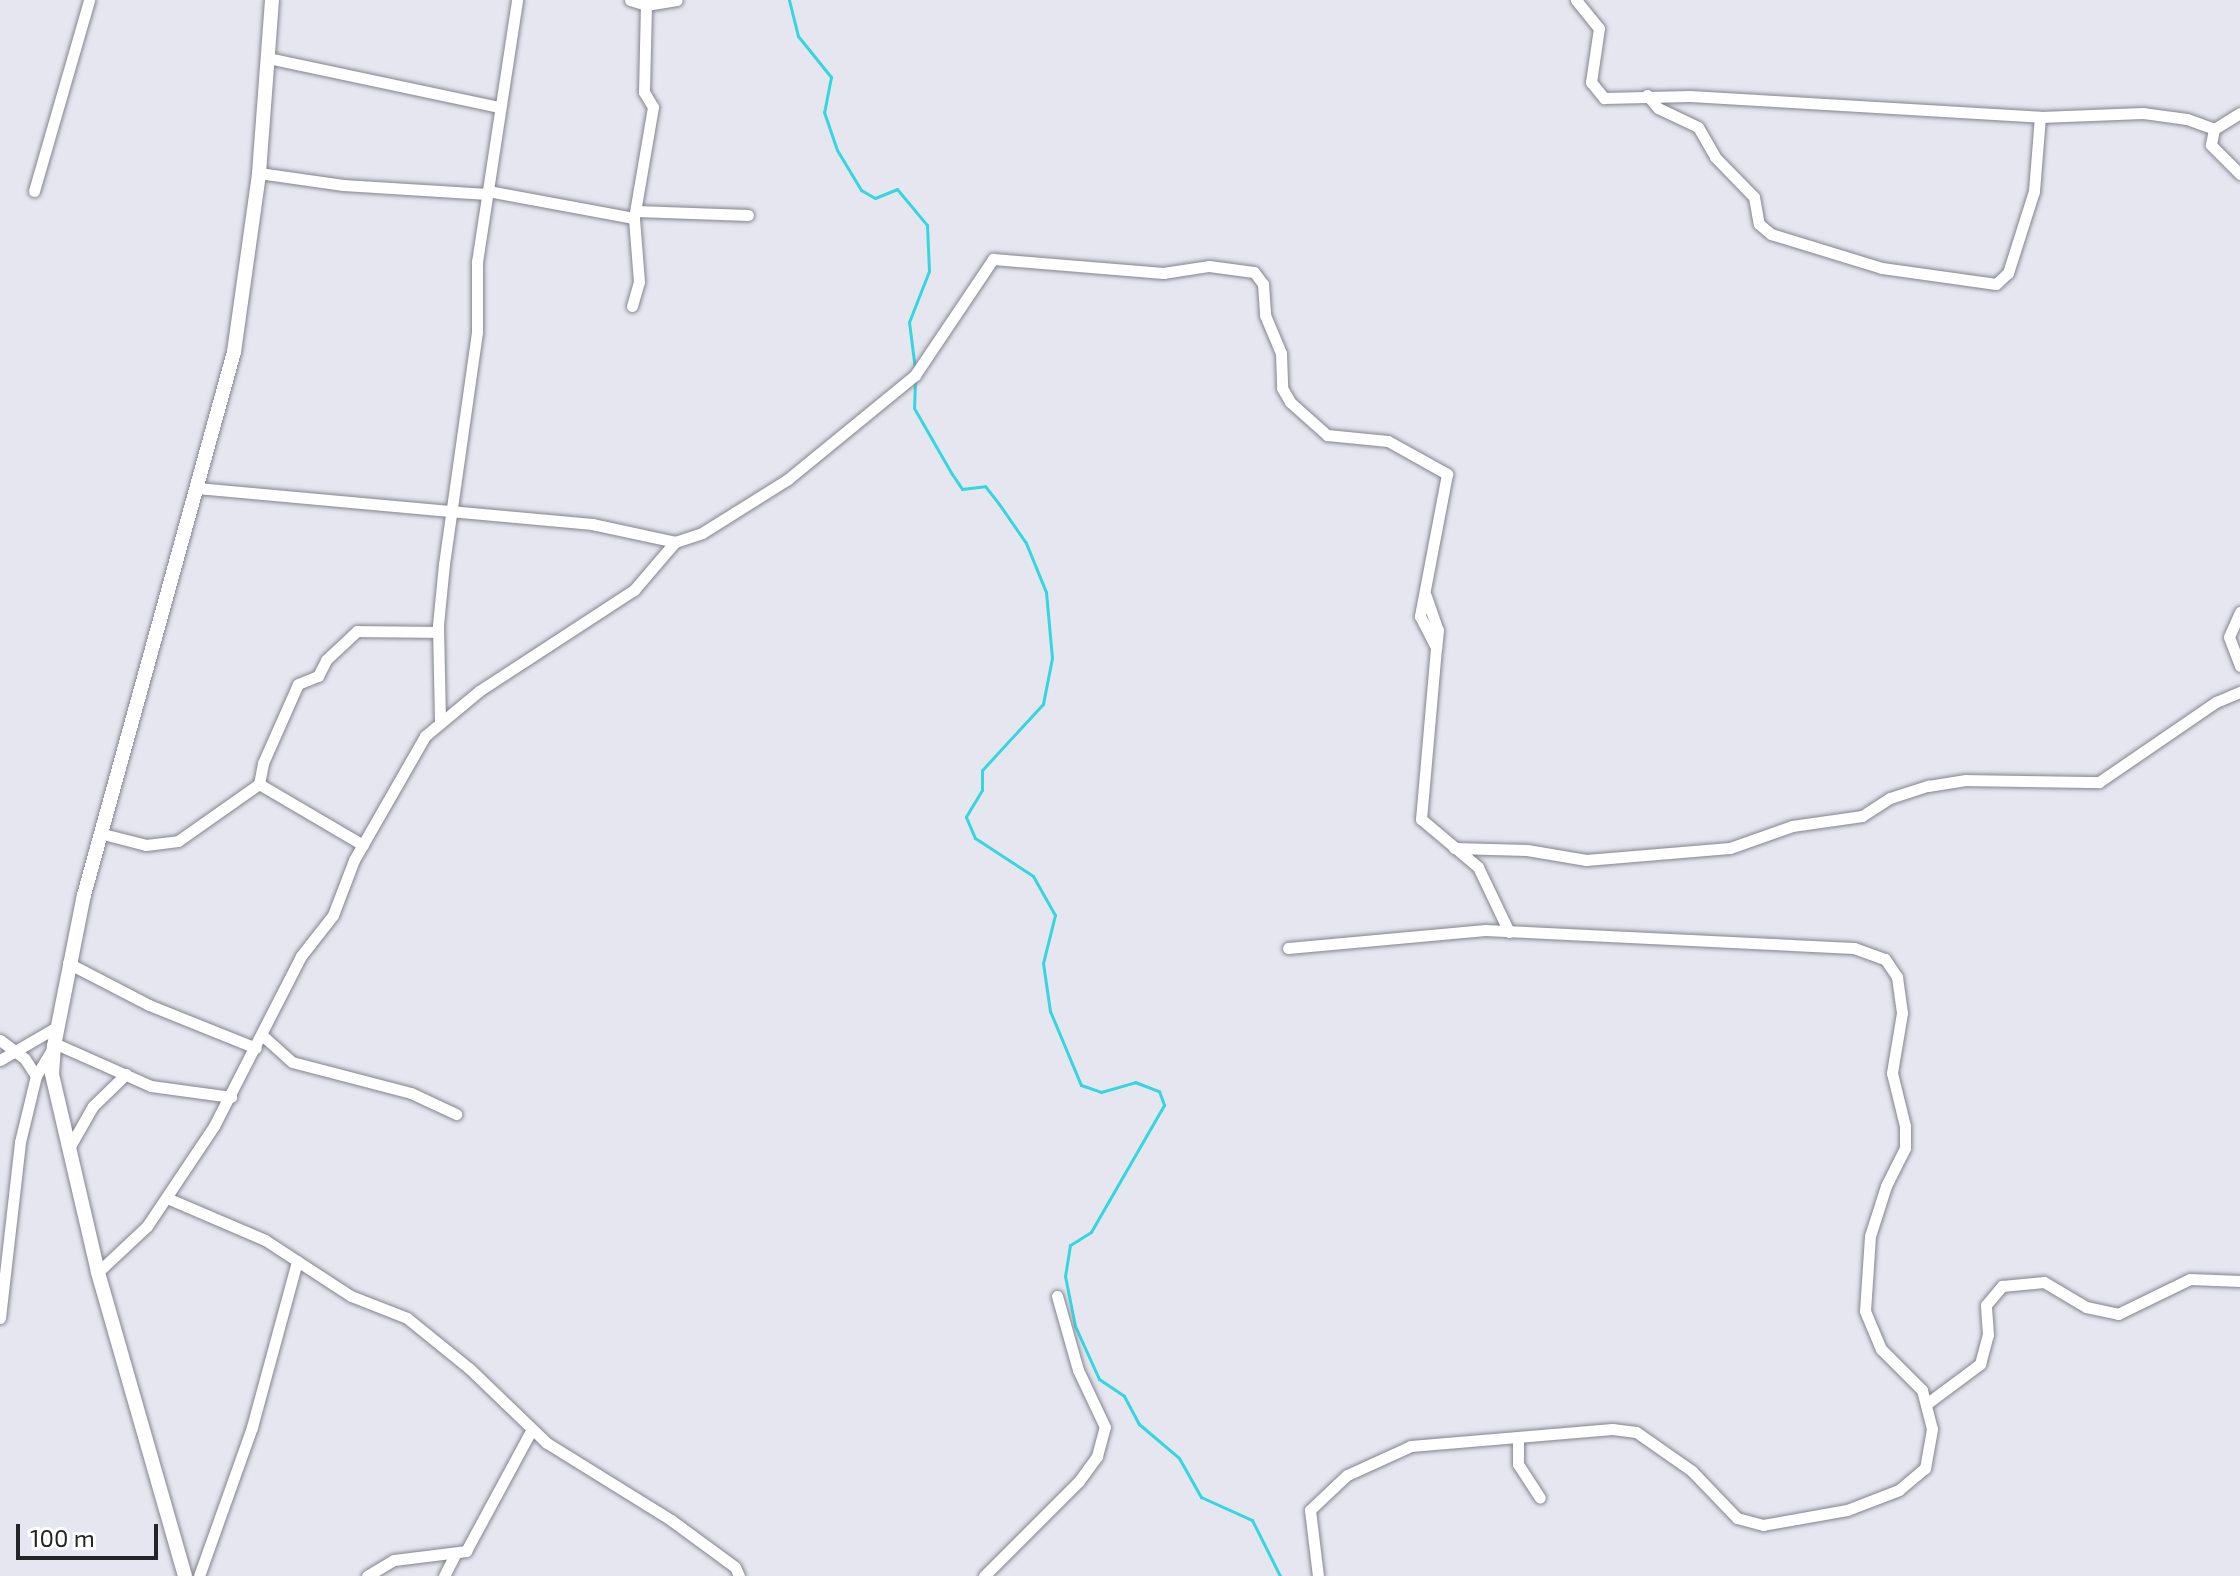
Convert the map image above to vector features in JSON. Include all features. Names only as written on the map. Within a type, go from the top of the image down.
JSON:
[{"type":"street","points":[[34,191],[89,0]]},
{"type":"street","points":[[185,1576],[98,1272],[52,1074],[54,1039],[68,963],[234,352],[259,173],[272,0]]},
{"type":"street","points":[[440,721],[438,632],[450,514],[477,332],[477,262],[517,0]]},
{"type":"street","points":[[630,0],[646,5],[677,0]]},
{"type":"street","points":[[1576,0],[1599,28],[1593,86],[1604,98],[1647,95],[2040,117],[2168,115],[2214,129],[2240,113]]},
{"type":"street","points":[[632,306],[639,282],[635,214],[653,107],[644,92],[646,5]]},
{"type":"street","points":[[268,58],[499,107]]},
{"type":"street","points":[[1647,95],[1663,111],[1698,127],[1715,157],[1754,197],[1759,224],[1771,234],[1882,268],[1996,284],[2008,273],[2034,191],[2040,117]]},
{"type":"street","points":[[2214,129],[2214,152],[2240,174]]},
{"type":"street","points":[[259,173],[343,185],[488,192],[635,214],[748,215]]},
{"type":"street","points":[[197,488],[450,514],[592,524],[675,542],[702,533],[788,479],[915,375],[993,259],[1163,273],[1209,266],[1261,277],[1268,328],[1281,353],[1282,388],[1327,435],[1388,441],[1444,469],[1447,481],[1421,622],[1436,648],[1421,819],[1488,880],[1509,932]]},
{"type":"street","points":[[98,1272],[130,1244],[167,1198],[231,1097],[301,956],[340,903],[363,845],[425,736],[440,721],[634,590],[675,542]]},
{"type":"street","points":[[2240,612],[2229,637],[2240,666]]},
{"type":"street","points":[[103,834],[146,845],[178,841],[259,784],[269,748],[288,716],[298,684],[318,676],[326,660],[357,631],[438,632]]},
{"type":"street","points":[[1454,848],[1527,850],[1586,860],[1730,848],[1792,826],[1862,816],[1890,798],[1928,786],[1966,780],[2099,782],[2216,702],[2240,692]]},
{"type":"street","points":[[259,784],[363,845]]},
{"type":"street","points":[[1288,948],[1509,932],[1854,948],[1885,959],[1897,977],[1902,1013],[1892,1073],[1905,1126],[1905,1148],[1874,1222],[1864,1269],[1865,1311],[1881,1349],[1929,1402],[1929,1456],[1914,1481],[1847,1510],[1763,1525],[1737,1518],[1692,1471],[1636,1432],[1411,1446],[1347,1475],[1310,1510],[1318,1576]]},
{"type":"street","points":[[68,963],[149,1005],[256,1048]]},
{"type":"street","points":[[262,1035],[292,1062],[411,1093],[456,1114]]},
{"type":"street","points":[[0,1318],[20,1142],[36,1076],[54,1039]]},
{"type":"street","points":[[0,1060],[54,1039],[151,1086],[231,1097]]},
{"type":"street","points":[[0,1040],[17,1052],[36,1076]]},
{"type":"street","points":[[69,1148],[93,1106],[126,1074]]},
{"type":"street","points":[[167,1198],[265,1240],[351,1296],[407,1318],[470,1369],[531,1431],[605,1483],[671,1520],[735,1567],[739,1576]]},
{"type":"street","points":[[199,1576],[252,1427],[297,1261]]},
{"type":"street","points":[[1929,1402],[1980,1364],[1988,1335],[1986,1305],[2002,1286],[2044,1282],[2086,1307],[2118,1314],[2190,1279],[2240,1281]]},
{"type":"street","points":[[984,1576],[1079,1481],[1097,1456],[1105,1427],[1078,1370],[1057,1296]]},
{"type":"street","points":[[367,1576],[394,1560],[466,1551],[531,1431]]},
{"type":"street","points":[[1518,1438],[1518,1464],[1540,1498]]},
{"type":"street","points":[[444,1576],[455,1554]]},
{"type":"waterway","points":[[789,0],[798,36],[831,77],[824,112],[837,150],[861,190],[875,198],[897,189],[927,225],[929,271],[909,322],[915,369]]},
{"type":"waterway","points":[[915,381],[914,408],[952,474],[962,489],[985,486],[1026,543],[1046,592],[1052,658],[1043,704],[982,770],[982,790],[966,817],[975,838],[1033,876],[1055,915],[1043,963],[1050,1011],[1081,1085],[1101,1092],[1135,1082],[1159,1091],[1164,1105],[1091,1232],[1070,1245],[1065,1276],[1075,1326],[1099,1379],[1124,1396],[1139,1424],[1179,1458],[1201,1497],[1252,1520],[1280,1576]]}]
